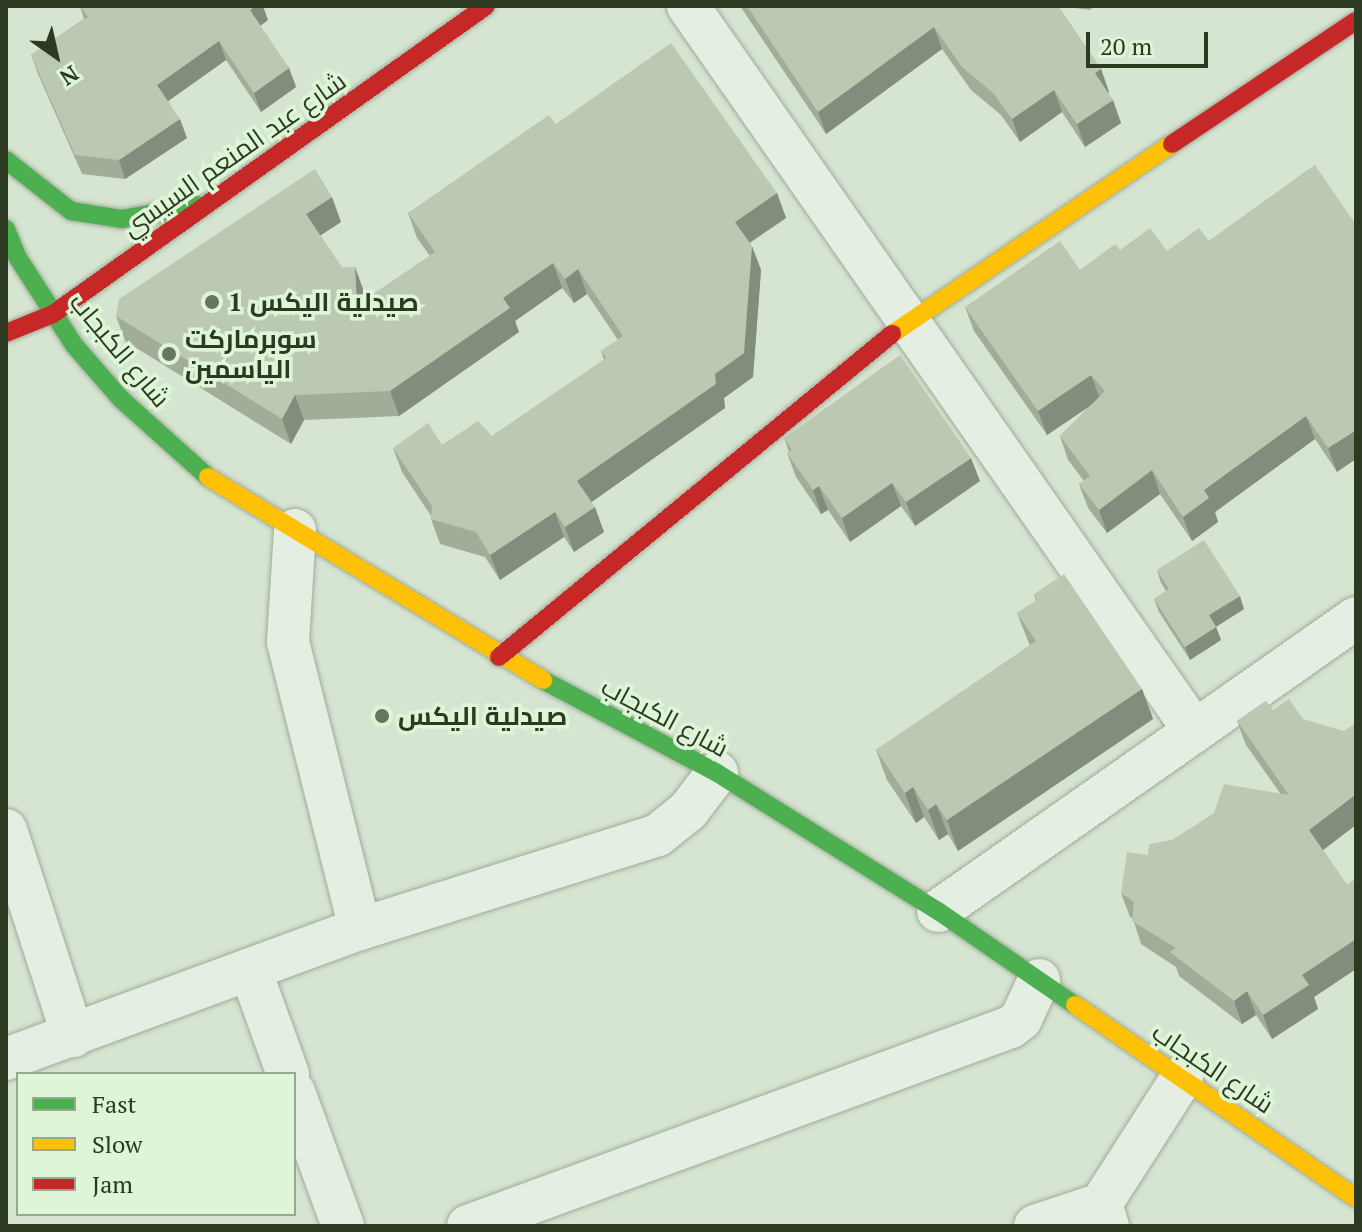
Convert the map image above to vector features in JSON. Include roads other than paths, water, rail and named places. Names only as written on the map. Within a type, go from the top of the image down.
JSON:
[{"type":"main road","name":"شارع عبد المنعم السيسي","points":[[6,333],[53,314],[486,6]]},
{"type":"main road","points":[[499,657],[911,319],[1356,21]]},
{"type":"main road","points":[[6,160],[71,211],[122,219],[211,202]]},
{"type":"main road","name":"شارع الكبجاب","points":[[6,229],[53,314],[121,399],[213,481],[499,657],[717,773],[938,911],[1356,1198]]},
{"type":"street","points":[[688,6],[911,319],[1194,730]]},
{"type":"street","points":[[295,530],[288,642],[360,929]]},
{"type":"street","points":[[938,911],[1356,618]]},
{"type":"street","points":[[6,1059],[251,972],[360,929],[658,835],[688,811],[717,773]]},
{"type":"street","points":[[6,830],[73,1036]]},
{"type":"street","points":[[251,972],[287,1072]]},
{"type":"street","points":[[468,1226],[538,1216],[1011,1027],[1021,1019],[1039,980]]},
{"type":"street","points":[[1035,1226],[1104,1215],[1182,1078]]},
{"type":"street","points":[[296,1097],[343,1226]]},
{"type":"place","name":"صيدلية اليكس 1","points":[[212,302]]},
{"type":"place","name":"سوبرماركت الياسمين","points":[[169,354]]},
{"type":"place","name":"صيدلية اليكس","points":[[382,716]]}]
